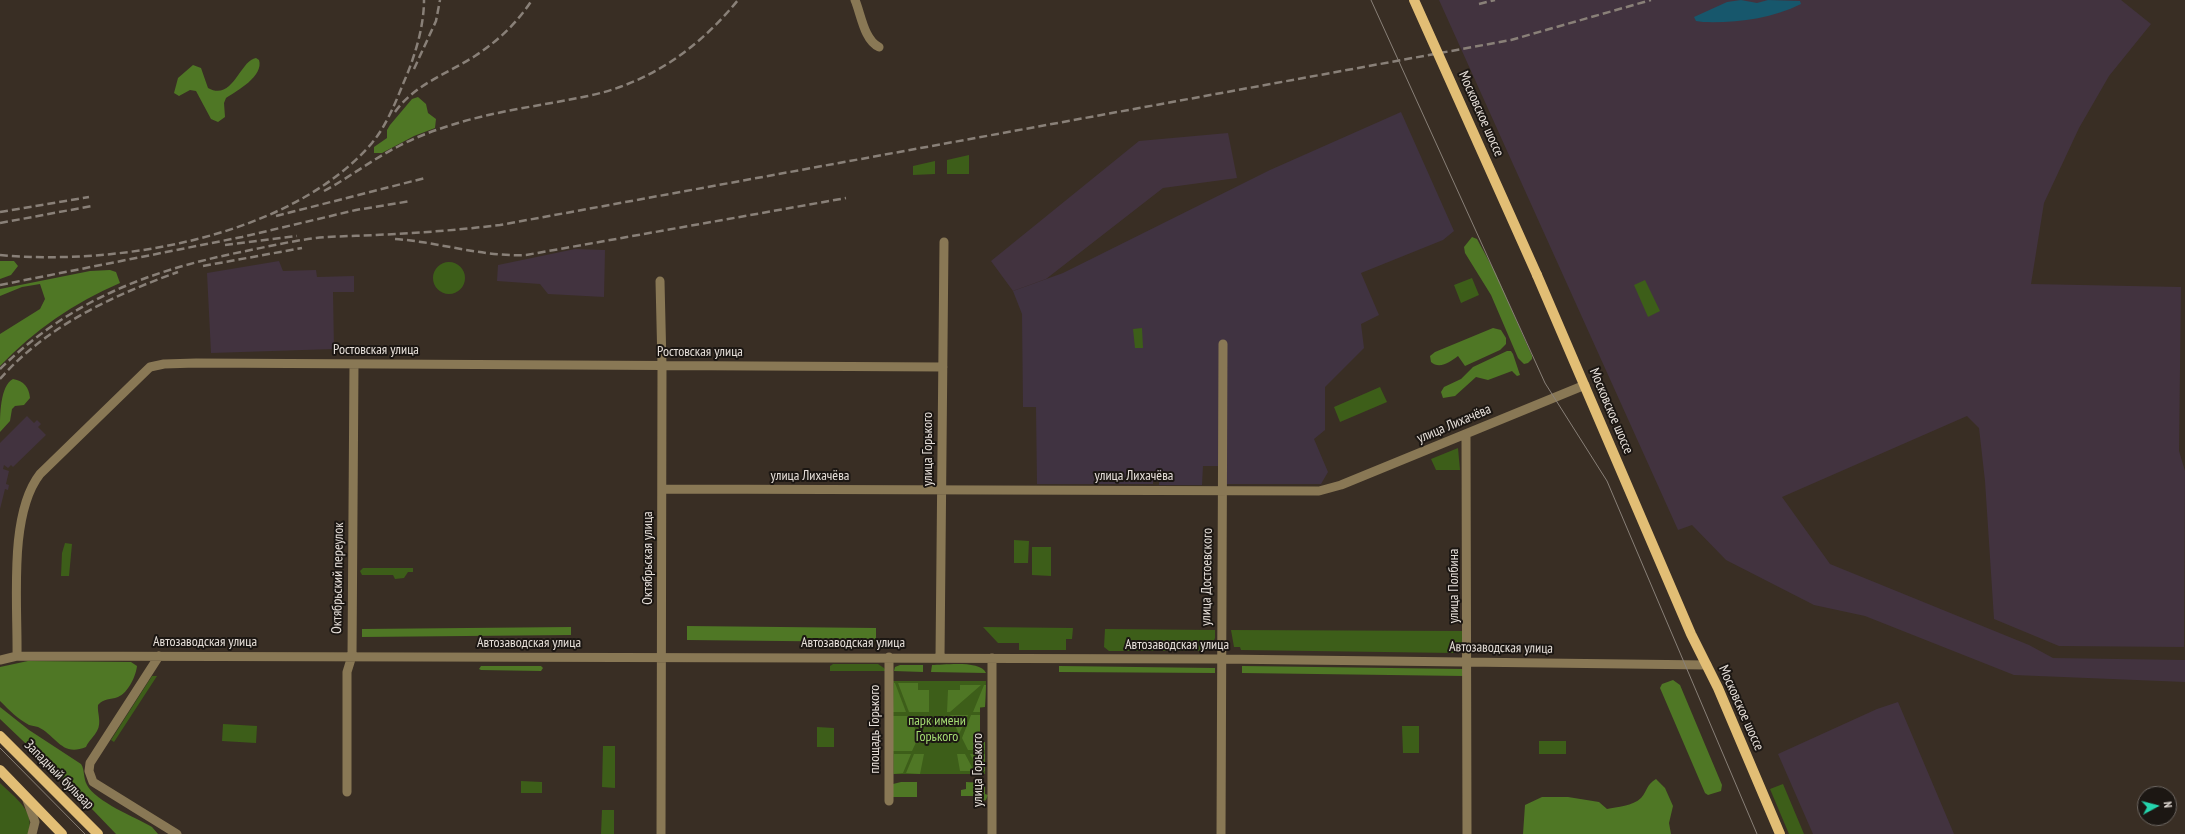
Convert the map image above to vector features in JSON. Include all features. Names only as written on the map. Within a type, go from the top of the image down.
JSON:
[{"type":"main road","name":"Московское шоссе","points":[[1414,0],[1537,275],[1691,634],[1707,665],[1780,834]]},
{"type":"main road","name":"Западный бульвар","points":[[0,736],[98,834]]},
{"type":"main road","points":[[0,770],[62,834]]},
{"type":"street","points":[[855,0],[867,33],[874,45],[879,47]]},
{"type":"street","name":"улица Горького","points":[[940,657],[944,242]]},
{"type":"street","name":"Октябрьская улица","points":[[660,281],[662,366],[661,834]]},
{"type":"street","name":"улица Достоевского","points":[[1221,834],[1223,344]]},
{"type":"street","name":"Ростовская улица","points":[[17,656],[20,519],[32,487],[40,474],[150,367],[175,363],[943,367]]},
{"type":"street","name":"Октябрьский переулок","points":[[347,792],[347,672],[352,656],[354,364]]},
{"type":"street","name":"улица Лихачёва","points":[[662,489],[1319,491],[1333,488],[1585,385]]},
{"type":"street","name":"улица Полбина","points":[[1466,434],[1468,661],[1467,834]]},
{"type":"street","name":"Автозаводская улица","points":[[0,660],[17,656],[940,657],[1468,661],[1707,665]]},
{"type":"street","points":[[159,656],[90,763],[89,771],[92,782],[177,834]]},
{"type":"street","name":"площадь Горького","points":[[889,657],[889,801]]},
{"type":"street","name":"улица Горького","points":[[992,658],[992,834]]},
{"type":"street","points":[[23,794],[34,816],[32,834]]},
{"type":"shaded area","points":[[1439,0],[2121,0],[2151,24],[2109,76],[2079,128],[2044,203],[2031,284],[2181,287],[2179,451],[2185,471],[2184,647],[2059,646],[1994,619],[1985,481],[1979,428],[1967,416],[1782,497],[1830,564],[2029,645],[2053,658],[2185,660],[2185,682],[2014,675],[1865,616],[1814,605],[1726,560],[1692,525],[1678,530]]},
{"type":"shaded area","points":[[1401,112],[1454,231],[1443,240],[1361,273],[1379,315],[1361,324],[1364,348],[1325,387],[1325,430],[1314,439],[1328,472],[1321,484],[1226,484],[1222,466],[1203,466],[1202,485],[1159,485],[1159,480],[1153,480],[1153,484],[1037,484],[1036,407],[1023,407],[1022,314],[1013,291],[1063,273],[1270,170]]},
{"type":"shaded area","points":[[1228,133],[1237,178],[1163,188],[1046,279],[1013,291],[991,261],[1139,141]]},
{"type":"shaded area","points":[[575,249],[605,250],[604,297],[548,294],[540,284],[497,281],[498,265]]},
{"type":"shaded area","points":[[279,261],[283,271],[316,270],[317,277],[354,276],[354,292],[333,292],[334,349],[211,353],[207,273]]},
{"type":"shaded area","points":[[27,416],[34,423],[37,420],[41,424],[38,427],[46,435],[13,467],[11,465],[8,468],[4,465],[3,469],[9,471],[6,484],[9,485],[8,490],[5,489],[0,509],[0,443]]},
{"type":"shaded area","points":[[1898,702],[1954,834],[1813,834],[1778,754],[1877,709]]},
{"type":"green space","points":[[256,58],[259,60],[258,72],[248,82],[226,98],[224,103],[225,117],[218,122],[211,119],[196,91],[190,90],[179,96],[174,93],[178,78],[193,65],[201,68],[208,88],[217,91],[224,90],[230,85],[250,60]]},
{"type":"green space","points":[[418,97],[426,104],[428,113],[436,119],[435,128],[414,136],[382,153],[374,153],[374,147],[387,138],[387,130],[390,125],[412,99]]},
{"type":"green space","points":[[969,155],[969,174],[947,174],[947,160]]},
{"type":"green space","points":[[935,161],[935,174],[913,175],[913,166]]},
{"type":"green space","points":[[1472,237],[1477,239],[1496,274],[1532,356],[1532,359],[1528,363],[1524,364],[1518,358],[1491,295],[1465,253],[1464,247]]},
{"type":"green space","points":[[0,261],[14,261],[18,266],[11,275],[0,279]]},
{"type":"green space","points":[[449,262],[460,267],[465,278],[460,289],[449,294],[438,289],[433,278],[438,267]]},
{"type":"green space","points":[[110,270],[116,272],[120,283],[87,299],[56,318],[13,353],[0,366],[0,334],[40,309],[45,299],[40,284],[22,287],[0,296],[0,289],[90,271]]},
{"type":"green space","points":[[1472,278],[1479,295],[1461,303],[1454,285]]},
{"type":"green space","points":[[1645,280],[1660,311],[1648,317],[1634,285]]},
{"type":"green space","points":[[1142,328],[1143,348],[1135,348],[1133,329]]},
{"type":"green space","points":[[1493,328],[1501,330],[1506,338],[1506,344],[1500,350],[1465,366],[1458,356],[1442,365],[1431,362],[1430,356],[1435,352]]},
{"type":"green space","points":[[1507,351],[1511,351],[1513,354],[1520,375],[1517,376],[1512,371],[1488,380],[1476,377],[1455,396],[1443,398],[1441,392],[1444,387],[1461,379],[1473,367]]},
{"type":"green space","points":[[13,379],[20,381],[25,385],[30,398],[24,405],[15,406],[12,409],[10,421],[0,432],[3,394],[5,388]]},
{"type":"green space","points":[[1380,387],[1387,402],[1340,422],[1334,407]]},
{"type":"green space","points":[[1458,448],[1460,470],[1436,470],[1431,459]]},
{"type":"green space","points":[[1014,540],[1029,541],[1028,563],[1014,563]]},
{"type":"green space","points":[[65,543],[72,544],[69,576],[61,576],[62,553]]},
{"type":"green space","points":[[1032,547],[1051,547],[1051,576],[1032,575]]},
{"type":"green space","points":[[363,568],[413,568],[413,572],[408,572],[404,578],[395,579],[393,575],[362,575],[360,571]]},
{"type":"green space","points":[[687,626],[876,628],[876,642],[687,640]]},
{"type":"green space","points":[[571,627],[571,635],[362,637],[362,629]]},
{"type":"green space","points":[[983,627],[1073,628],[1072,639],[1066,639],[1066,650],[1019,650],[1019,643],[998,643]]},
{"type":"green space","points":[[1105,629],[1215,630],[1215,638],[1211,648],[1205,651],[1109,651],[1104,647]]},
{"type":"green space","points":[[1231,630],[1466,631],[1462,651],[1455,653],[1241,650],[1240,647],[1234,647]]},
{"type":"green space","points":[[28,661],[131,662],[137,666],[133,679],[122,695],[105,700],[98,705],[98,728],[86,747],[71,749],[60,744],[38,727],[29,725],[21,720],[0,701],[0,667]]},
{"type":"green space","points":[[833,664],[878,664],[886,671],[830,671],[830,666]]},
{"type":"green space","points":[[962,664],[977,666],[983,669],[986,673],[931,672],[932,665]]},
{"type":"green space","points":[[900,665],[923,665],[923,672],[894,671],[895,667]]},
{"type":"green space","points":[[481,666],[541,666],[543,668],[541,671],[481,670],[479,669]]},
{"type":"green space","points":[[1059,666],[1215,668],[1215,673],[1059,672]]},
{"type":"green space","points":[[1242,666],[1464,669],[1464,676],[1242,673]]},
{"type":"green space","points":[[152,676],[157,676],[114,742],[111,740]]},
{"type":"green space","points":[[1673,680],[1680,685],[1722,785],[1721,791],[1708,795],[1705,793],[1660,688],[1662,684]]},
{"type":"green space","name":"парк имени Горького","points":[[893,681],[986,681],[985,707],[980,708],[980,742],[985,742],[985,774],[893,774]]},
{"type":"green space","points":[[895,683],[906,712],[893,712]]},
{"type":"green space","points":[[898,683],[918,683],[918,690],[929,690],[929,712],[909,712]]},
{"type":"green space","points":[[960,685],[981,685],[950,712],[947,712],[948,690],[960,690]]},
{"type":"green space","points":[[984,685],[986,685],[985,707],[980,707],[980,712],[973,712]]},
{"type":"green space","points":[[0,707],[29,730],[81,764],[87,785],[99,797],[116,809],[152,827],[158,834],[116,834],[65,781],[0,719]]},
{"type":"green space","points":[[950,715],[968,715],[959,734]]},
{"type":"green space","points":[[971,715],[980,715],[980,742],[985,742],[985,750],[968,750],[962,738]]},
{"type":"green space","points":[[893,716],[908,716],[919,736],[912,751],[893,751]]},
{"type":"green space","points":[[223,724],[257,726],[256,743],[222,741]]},
{"type":"green space","points":[[1402,726],[1419,726],[1419,753],[1403,753]]},
{"type":"green space","points":[[817,727],[834,728],[834,747],[817,747]]},
{"type":"green space","points":[[1539,741],[1566,741],[1566,754],[1539,754]]},
{"type":"green space","points":[[603,746],[615,746],[615,788],[602,787]]},
{"type":"green space","points":[[894,754],[911,754],[903,773],[894,774]]},
{"type":"green space","points":[[914,754],[924,754],[920,774],[906,773]]},
{"type":"green space","points":[[957,754],[965,754],[974,771],[960,771]]},
{"type":"green space","points":[[970,754],[985,754],[985,771],[979,771]]},
{"type":"green space","points":[[1656,779],[1665,788],[1673,806],[1669,823],[1671,834],[1523,834],[1525,805],[1542,797],[1568,797],[1599,802],[1607,809],[1625,806],[1638,801],[1650,783]]},
{"type":"green space","points":[[521,781],[542,782],[542,793],[521,793]]},
{"type":"green space","points":[[901,782],[917,782],[917,797],[892,797],[893,784]]},
{"type":"green space","points":[[966,782],[985,783],[985,794],[988,795],[986,800],[983,801],[982,796],[961,796],[961,790],[966,789]]},
{"type":"green space","points":[[0,783],[18,800],[27,812],[30,826],[28,834],[0,834]]},
{"type":"green space","points":[[1783,784],[1804,834],[1789,834],[1770,789]]},
{"type":"green space","points":[[602,810],[614,810],[614,834],[601,834]]},
{"type":"water","points":[[1741,0],[1757,3],[1768,0],[1800,1],[1801,4],[1766,17],[1741,21],[1703,22],[1696,21],[1694,17],[1727,2]]},
{"type":"tram line","points":[[1371,0],[1545,383],[1607,481],[1757,834]]},
{"type":"tram line","points":[[0,748],[85,834]]},
{"type":"railway","points":[[0,255],[47,257],[97,255],[148,249],[200,238],[250,223],[296,202],[338,175],[372,143],[382,129],[397,99],[414,54],[424,11],[424,0]]},
{"type":"railway","points":[[414,69],[436,21],[440,0]]},
{"type":"railway","points":[[395,112],[412,94],[432,80],[475,56],[492,44],[513,24],[532,0]]},
{"type":"railway","points":[[324,191],[389,151],[436,130],[474,118],[588,96],[611,90],[652,73],[690,48],[707,33],[738,0]]},
{"type":"railway","points":[[1479,4],[1495,0]]},
{"type":"railway","points":[[0,369],[27,345],[54,325],[82,307],[112,292],[142,279],[174,269],[278,244],[316,238],[423,232],[500,225],[1511,40],[1651,0]]},
{"type":"railway","points":[[276,216],[425,178]]},
{"type":"railway","points":[[0,212],[89,197]]},
{"type":"railway","points":[[395,239],[428,243],[476,252],[526,255],[846,198]]},
{"type":"railway","points":[[0,285],[242,237],[356,210],[411,201]]},
{"type":"railway","points":[[0,223],[92,206]]},
{"type":"railway","points":[[225,245],[297,236]]},
{"type":"railway","points":[[203,266],[302,248]]},
{"type":"railway","points":[[0,379],[18,360],[38,343],[82,314],[130,291],[178,272]]}]
